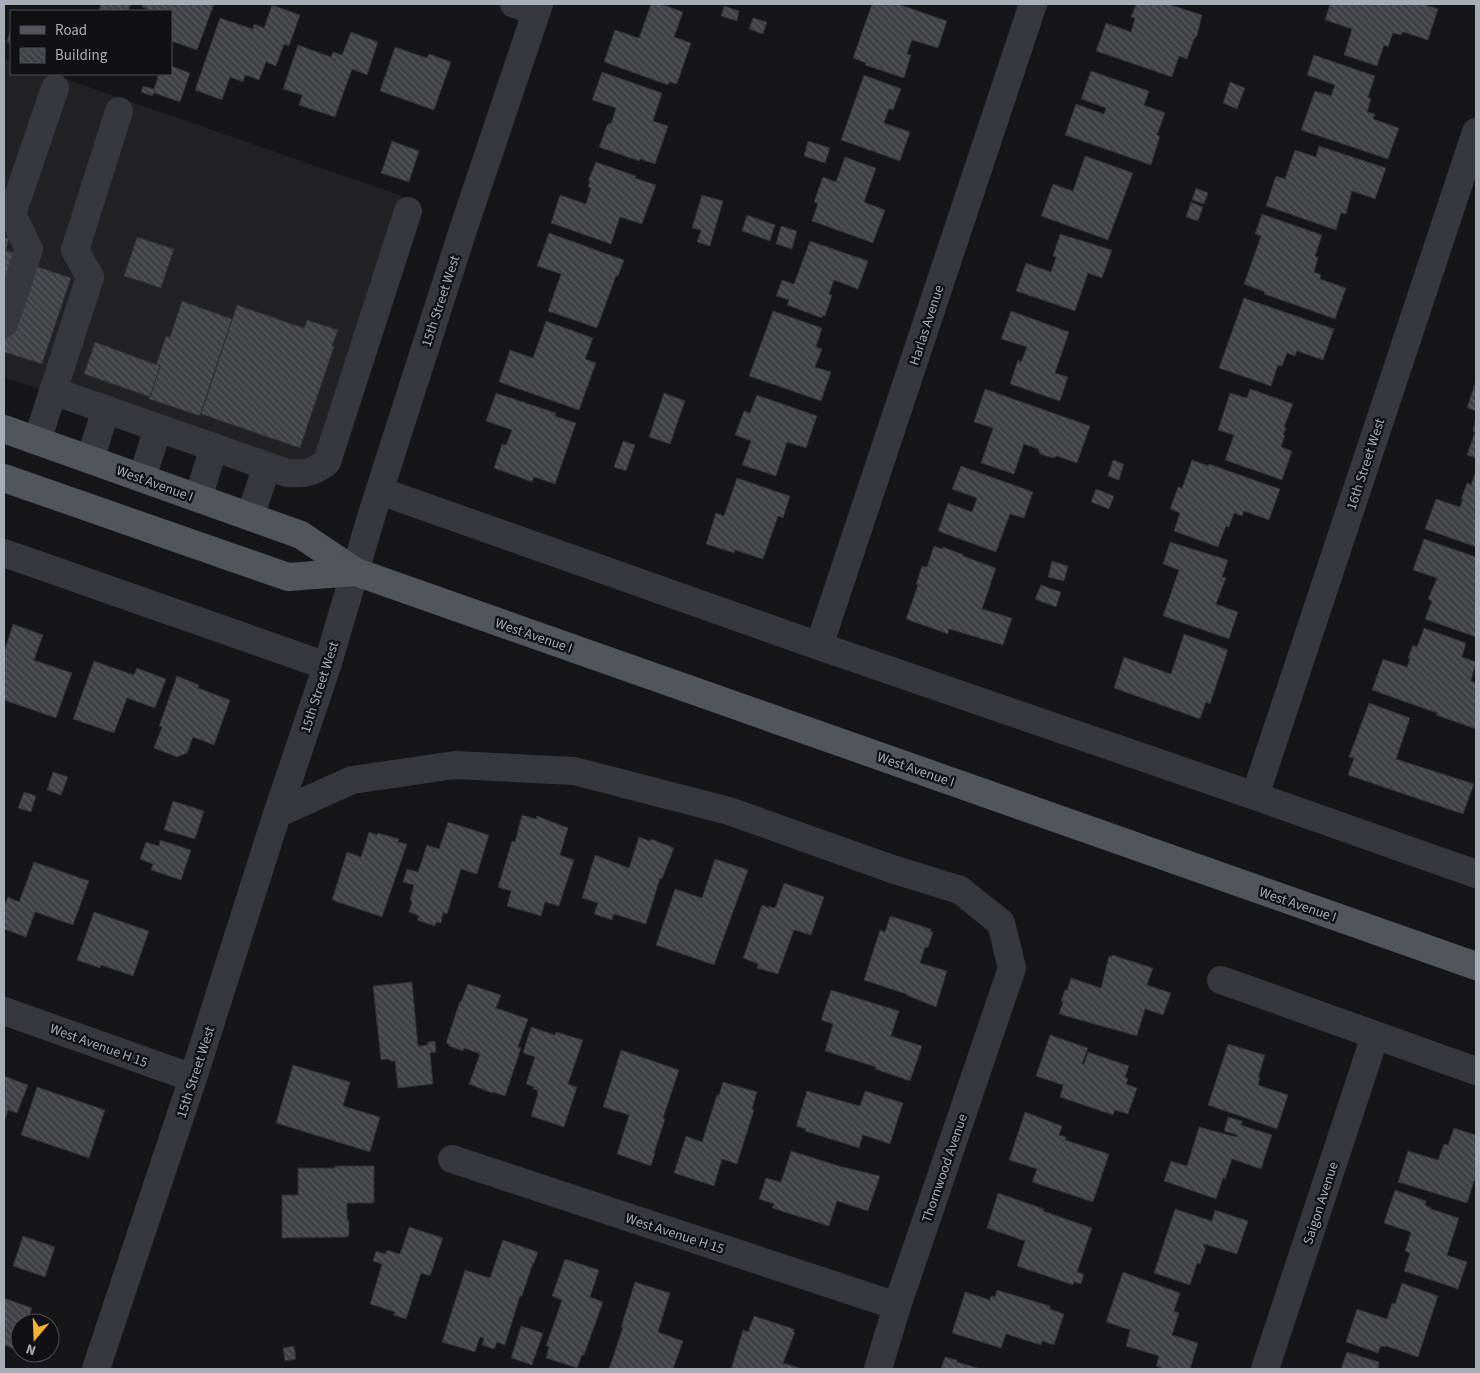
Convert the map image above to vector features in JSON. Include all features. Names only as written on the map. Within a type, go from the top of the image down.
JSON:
[{"type":"main road","name":"West Avenue I","points":[[4,430],[301,535],[356,572],[1476,966]]},
{"type":"main road","name":"West Avenue I","points":[[4,478],[288,577],[356,572]]},
{"type":"street","name":"Harlas Avenue","points":[[819,646],[1033,4]]},
{"type":"street","name":"15th Street West","points":[[96,1369],[327,666],[380,491],[463,230],[530,6]]},
{"type":"street","points":[[4,324],[29,249],[12,214],[55,88]]},
{"type":"street","points":[[37,441],[90,277],[75,250],[119,111]]},
{"type":"street","name":"16th Street West","points":[[1255,796],[1476,132]]},
{"type":"street","points":[[53,391],[287,473],[302,474],[316,471],[327,462],[408,211]]},
{"type":"street","points":[[90,460],[106,409]]},
{"type":"street","points":[[142,478],[158,428]]},
{"type":"street","points":[[198,498],[214,447]]},
{"type":"street","points":[[250,517],[267,466]]},
{"type":"street","points":[[380,491],[819,646],[1476,874]]},
{"type":"street","points":[[4,553],[327,666]]},
{"type":"street","name":"Thornwood Avenue","points":[[277,814],[352,780],[455,765],[574,771],[729,811],[892,869],[960,890],[1002,923],[1012,968],[897,1306],[878,1369]]},
{"type":"street","points":[[1221,980],[1476,1071]]},
{"type":"street","name":"West Avenue H 15","points":[[4,1011],[193,1078]]},
{"type":"street","name":"Saigon Avenue","points":[[1265,1369],[1375,1036]]},
{"type":"street","name":"West Avenue H 15","points":[[452,1159],[897,1306]]},
{"type":"shaded area","points":[[4,58],[10,60],[10,75],[54,75],[419,202],[331,467],[303,482],[4,377]]},
{"type":"building","points":[[101,4],[131,4],[128,10],[99,10]]},
{"type":"building","points":[[143,4],[214,4],[197,50],[172,41],[172,10],[150,10],[142,7]]},
{"type":"building","points":[[651,4],[661,4],[683,12],[674,37],[691,43],[677,84],[669,82],[668,85],[604,62],[615,30],[639,38]]},
{"type":"building","points":[[872,4],[898,4],[947,21],[938,48],[912,40],[907,54],[911,55],[904,78],[865,65],[866,63],[853,58]]},
{"type":"building","points":[[1136,4],[1168,4],[1202,15],[1197,36],[1194,39],[1187,59],[1179,56],[1172,77],[1096,51],[1106,23],[1131,32],[1135,18],[1131,17]]},
{"type":"building","points":[[1330,4],[1423,4],[1438,9],[1428,40],[1403,32],[1401,35],[1393,33],[1388,47],[1384,45],[1377,66],[1344,55],[1352,29],[1325,20]]},
{"type":"building","points":[[272,5],[300,15],[289,46],[284,44],[276,66],[266,62],[259,80],[245,75],[243,82],[230,77],[222,100],[195,90],[220,18],[253,29],[254,24],[264,28]]},
{"type":"building","points":[[724,6],[739,11],[737,21],[721,16]]},
{"type":"building","points":[[753,18],[767,22],[763,34],[749,29]]},
{"type":"building","points":[[10,31],[10,43],[7,42]]},
{"type":"building","points":[[351,32],[378,42],[367,75],[352,69],[335,117],[299,105],[302,95],[283,89],[298,45],[331,57],[333,52],[342,55]]},
{"type":"building","points":[[395,47],[427,58],[429,54],[451,62],[434,110],[380,91]]},
{"type":"building","points":[[1314,55],[1375,76],[1368,97],[1371,99],[1367,112],[1375,114],[1373,119],[1399,128],[1388,159],[1301,130],[1315,91],[1331,96],[1335,85],[1307,75]]},
{"type":"building","points":[[172,66],[190,73],[180,102],[154,93],[152,96],[141,92],[143,86],[154,89],[159,75],[172,75]]},
{"type":"building","points":[[1091,71],[1149,91],[1144,105],[1165,113],[1157,135],[1160,136],[1151,165],[1065,135],[1076,104],[1104,114],[1106,108],[1081,99]]},
{"type":"building","points":[[602,72],[662,93],[653,121],[668,126],[655,164],[640,159],[639,161],[599,147],[608,123],[611,124],[616,108],[592,100]]},
{"type":"building","points":[[864,75],[901,89],[893,110],[889,109],[884,123],[910,132],[900,161],[841,140]]},
{"type":"building","points":[[1230,82],[1245,88],[1237,109],[1223,103]]},
{"type":"building","points":[[392,141],[419,151],[409,182],[381,173]]},
{"type":"building","points":[[808,141],[830,148],[825,163],[804,156]]},
{"type":"building","points":[[1319,146],[1386,168],[1375,199],[1352,191],[1346,214],[1341,213],[1336,230],[1266,206],[1276,176],[1285,179],[1295,150],[1316,157]]},
{"type":"building","points":[[1085,156],[1133,173],[1108,240],[1041,216],[1053,184],[1073,191]]},
{"type":"building","points":[[845,157],[876,168],[864,202],[885,210],[873,243],[812,221],[818,203],[814,202],[823,177],[836,182]]},
{"type":"building","points":[[596,162],[656,185],[642,224],[620,217],[611,244],[551,223],[560,195],[586,204],[591,188],[588,187],[590,181],[588,181]]},
{"type":"building","points":[[1196,188],[1208,193],[1204,204],[1192,200]]},
{"type":"building","points":[[702,195],[723,201],[710,246],[697,242],[701,230],[692,228]]},
{"type":"building","points":[[1191,202],[1203,207],[1198,221],[1186,217]]},
{"type":"building","points":[[1262,214],[1322,235],[1315,256],[1318,258],[1314,272],[1321,275],[1320,279],[1346,288],[1335,319],[1264,294],[1265,292],[1244,284],[1261,236],[1255,234]]},
{"type":"building","points":[[747,215],[775,225],[770,241],[742,231]]},
{"type":"building","points":[[781,226],[797,231],[792,249],[776,244]]},
{"type":"building","points":[[549,233],[624,260],[618,276],[616,276],[597,328],[548,311],[561,274],[537,266]]},
{"type":"building","points":[[1060,234],[1112,250],[1102,278],[1088,273],[1075,311],[1016,291],[1026,263],[1051,272],[1056,257],[1053,256]]},
{"type":"building","points":[[4,237],[9,239],[6,250],[21,255],[4,308]]},
{"type":"building","points":[[137,237],[174,249],[161,288],[124,276]]},
{"type":"building","points":[[810,241],[868,261],[858,289],[834,280],[829,294],[832,295],[825,316],[823,315],[822,318],[787,305],[789,300],[776,296],[782,280],[794,284]]},
{"type":"building","points":[[30,264],[71,278],[42,364],[4,352],[4,341]]},
{"type":"building","points":[[1244,298],[1334,329],[1323,360],[1297,351],[1295,356],[1287,353],[1282,366],[1278,365],[1271,386],[1219,368]]},
{"type":"building","points":[[182,301],[232,319],[200,416],[149,399],[160,366],[156,365],[166,336],[170,337]]},
{"type":"building","points":[[237,305],[304,328],[307,320],[338,330],[300,448],[201,414]]},
{"type":"building","points":[[773,311],[822,328],[816,347],[822,349],[815,367],[831,372],[821,401],[749,376]]},
{"type":"building","points":[[1011,311],[1069,332],[1055,373],[1068,377],[1060,401],[1010,384],[1018,360],[1021,362],[1027,347],[1001,339]]},
{"type":"building","points":[[546,321],[593,338],[585,359],[596,363],[579,410],[499,382],[510,350],[533,358]]},
{"type":"building","points":[[95,342],[160,366],[150,397],[84,374]]},
{"type":"building","points":[[1476,380],[1476,411],[1467,408]]},
{"type":"building","points":[[985,389],[1090,426],[1077,463],[1057,456],[1053,458],[1040,454],[1038,449],[1024,444],[1014,474],[981,463],[993,428],[974,422]]},
{"type":"building","points":[[1250,389],[1293,404],[1284,427],[1286,428],[1283,435],[1285,435],[1281,447],[1292,451],[1282,480],[1225,460],[1234,435],[1218,430],[1230,393],[1247,398]]},
{"type":"building","points":[[496,393],[556,413],[555,416],[576,423],[555,484],[534,477],[532,482],[494,468],[502,444],[506,445],[512,430],[486,421]]},
{"type":"building","points":[[664,393],[685,401],[670,444],[649,437]]},
{"type":"building","points":[[757,395],[817,416],[806,448],[787,442],[776,476],[742,465],[751,441],[735,435],[744,411],[750,413]]},
{"type":"building","points":[[1476,417],[1476,458],[1467,455],[1475,432],[1473,431]]},
{"type":"building","points":[[623,441],[635,445],[626,471],[614,467]]},
{"type":"building","points":[[1113,460],[1124,464],[1119,480],[1108,476]]},
{"type":"building","points":[[1192,460],[1209,466],[1209,464],[1280,489],[1269,520],[1244,511],[1242,516],[1234,513],[1229,527],[1226,526],[1218,547],[1174,531],[1180,513],[1170,509],[1178,487],[1182,488]]},
{"type":"building","points":[[961,466],[1033,492],[1024,518],[1010,514],[996,552],[938,531],[948,503],[972,512],[977,498],[952,489]]},
{"type":"building","points":[[1476,470],[1476,547],[1425,529],[1436,499],[1460,507],[1467,483],[1471,485]]},
{"type":"building","points":[[737,478],[790,496],[783,518],[778,516],[763,559],[735,550],[734,553],[706,544],[716,513],[724,516]]},
{"type":"building","points":[[1096,489],[1114,496],[1109,509],[1091,502]]},
{"type":"building","points":[[1424,539],[1476,557],[1476,637],[1425,619],[1432,601],[1428,599],[1437,578],[1413,570]]},
{"type":"building","points":[[1170,542],[1228,560],[1222,577],[1226,578],[1216,604],[1238,612],[1229,639],[1163,616],[1179,570],[1163,564]]},
{"type":"building","points":[[934,546],[942,549],[943,547],[996,568],[982,609],[1012,618],[1003,645],[949,629],[948,634],[906,619],[918,585],[916,584],[922,566],[927,567]]},
{"type":"building","points":[[1052,561],[1068,566],[1064,581],[1048,577]]},
{"type":"building","points":[[1041,585],[1061,592],[1056,607],[1035,599]]},
{"type":"building","points":[[13,624],[43,635],[34,660],[72,673],[56,718],[4,700],[4,653]]},
{"type":"building","points":[[1424,628],[1466,643],[1462,657],[1476,662],[1471,681],[1476,683],[1476,729],[1372,690],[1383,659],[1407,667],[1413,645],[1417,647]]},
{"type":"building","points":[[1184,634],[1228,650],[1210,704],[1206,702],[1200,719],[1114,688],[1124,657],[1171,674]]},
{"type":"building","points":[[94,661],[134,675],[137,668],[166,679],[155,708],[127,698],[114,733],[73,719]]},
{"type":"building","points":[[177,676],[199,685],[198,688],[230,700],[214,745],[193,737],[187,753],[177,757],[154,748],[162,727],[159,726]]},
{"type":"building","points":[[1369,703],[1410,718],[1396,759],[1474,784],[1463,814],[1348,775],[1354,758],[1349,757]]},
{"type":"building","points":[[53,772],[68,777],[61,795],[47,790]]},
{"type":"building","points":[[24,792],[36,796],[31,812],[18,808]]},
{"type":"building","points":[[173,801],[204,811],[195,839],[164,830]]},
{"type":"building","points":[[522,815],[536,819],[537,816],[568,828],[560,855],[574,860],[559,906],[545,902],[541,916],[507,906],[511,891],[498,887],[512,841],[515,842]]},
{"type":"building","points":[[448,822],[489,835],[477,874],[461,869],[447,914],[443,913],[441,923],[436,922],[435,926],[417,920],[419,916],[409,912],[414,885],[403,882],[407,869],[418,872],[427,845],[439,849]]},
{"type":"building","points":[[369,832],[399,839],[398,842],[407,844],[382,917],[332,900],[347,852],[361,857]]},
{"type":"building","points":[[639,837],[650,841],[651,839],[674,848],[662,879],[660,878],[646,924],[614,914],[612,920],[594,914],[598,903],[582,898],[595,855],[629,868]]},
{"type":"building","points":[[160,840],[191,850],[181,880],[151,870],[153,864],[140,859],[146,842],[159,846]]},
{"type":"building","points":[[715,859],[748,870],[714,965],[656,945],[675,889],[702,898]]},
{"type":"building","points":[[34,862],[89,881],[73,925],[35,912],[26,937],[4,929],[4,907],[8,897],[19,902]]},
{"type":"building","points":[[784,883],[824,897],[811,935],[794,930],[778,974],[757,968],[758,964],[743,958],[762,905],[769,908],[769,906],[774,908],[776,906]]},
{"type":"building","points":[[94,912],[149,931],[133,976],[101,965],[100,968],[77,960]]},
{"type":"building","points":[[890,916],[931,929],[930,931],[933,932],[928,948],[925,947],[920,963],[947,971],[936,1007],[906,994],[864,980],[880,930],[885,932]]},
{"type":"building","points":[[1112,955],[1153,968],[1147,985],[1171,993],[1163,1015],[1145,1009],[1137,1036],[1059,1014],[1063,1002],[1061,1001],[1071,978],[1101,988],[1109,956],[1111,957]]},
{"type":"building","points":[[412,982],[418,1046],[428,1045],[428,1042],[435,1041],[436,1052],[430,1053],[433,1084],[398,1088],[395,1061],[390,1061],[389,1059],[381,1060],[373,986]]},
{"type":"building","points":[[468,984],[501,995],[496,1008],[528,1019],[518,1047],[521,1048],[505,1096],[469,1084],[480,1054],[464,1048],[463,1051],[446,1043],[460,1001]]},
{"type":"building","points":[[831,990],[899,1011],[891,1036],[922,1046],[910,1081],[875,1069],[876,1067],[825,1051],[833,1024],[821,1020]]},
{"type":"building","points":[[531,1027],[555,1035],[556,1032],[583,1040],[568,1084],[577,1087],[564,1127],[531,1116],[538,1093],[537,1090],[533,1089],[534,1087],[526,1084],[535,1057],[523,1053]]},
{"type":"building","points":[[1050,1035],[1088,1048],[1082,1064],[1084,1064],[1088,1052],[1129,1066],[1125,1077],[1128,1079],[1126,1084],[1137,1088],[1128,1114],[1115,1110],[1113,1115],[1060,1097],[1063,1085],[1036,1076]]},
{"type":"building","points":[[1228,1044],[1265,1055],[1258,1078],[1260,1078],[1258,1085],[1288,1095],[1277,1129],[1208,1105]]},
{"type":"building","points":[[621,1050],[679,1070],[663,1118],[665,1119],[651,1166],[617,1154],[629,1115],[603,1107]]},
{"type":"building","points":[[293,1065],[350,1082],[343,1106],[380,1117],[370,1152],[276,1123]]},
{"type":"building","points":[[4,1076],[28,1085],[17,1113],[8,1110],[4,1123]]},
{"type":"building","points":[[723,1082],[757,1092],[752,1109],[754,1110],[737,1164],[722,1159],[714,1186],[674,1173],[686,1136],[702,1142]]},
{"type":"building","points":[[37,1087],[105,1110],[89,1158],[21,1135]]},
{"type":"building","points":[[807,1091],[860,1106],[865,1091],[903,1103],[890,1144],[863,1135],[859,1148],[805,1131],[806,1129],[796,1126]]},
{"type":"building","points":[[1025,1112],[1062,1126],[1059,1135],[1066,1137],[1065,1140],[1109,1154],[1093,1202],[1032,1182],[1037,1169],[1009,1160]]},
{"type":"building","points":[[1228,1117],[1242,1121],[1241,1125],[1272,1135],[1261,1169],[1232,1159],[1216,1199],[1164,1181],[1171,1161],[1187,1166],[1199,1127],[1237,1137],[1237,1135],[1224,1131]]},
{"type":"building","points":[[1454,1128],[1476,1135],[1476,1175],[1467,1203],[1398,1182],[1408,1151],[1438,1160],[1444,1144],[1448,1145]]},
{"type":"building","points":[[791,1151],[880,1176],[868,1211],[837,1201],[829,1226],[772,1208],[774,1204],[759,1199],[766,1178],[781,1182]]},
{"type":"building","points":[[335,1166],[374,1166],[374,1203],[347,1203],[349,1235],[347,1237],[282,1238],[282,1195],[298,1195],[298,1168],[335,1168]]},
{"type":"building","points":[[1395,1190],[1426,1201],[1425,1205],[1431,1209],[1459,1218],[1447,1255],[1467,1262],[1458,1289],[1404,1271],[1410,1253],[1405,1251],[1411,1232],[1384,1223]]},
{"type":"building","points":[[998,1193],[1092,1228],[1077,1272],[1084,1274],[1081,1284],[1074,1282],[1073,1285],[1017,1266],[1025,1241],[987,1228]]},
{"type":"building","points":[[1175,1209],[1212,1221],[1215,1210],[1248,1221],[1237,1254],[1204,1244],[1203,1247],[1206,1247],[1200,1264],[1197,1263],[1190,1285],[1154,1273]]},
{"type":"building","points":[[409,1227],[443,1238],[430,1276],[421,1273],[406,1319],[393,1315],[395,1312],[370,1304],[382,1264],[373,1261],[376,1251],[385,1254],[387,1250],[400,1254]]},
{"type":"building","points":[[23,1236],[55,1247],[45,1277],[13,1266]]},
{"type":"building","points":[[503,1240],[538,1252],[522,1296],[520,1296],[505,1345],[497,1342],[494,1349],[482,1345],[484,1338],[480,1337],[475,1352],[442,1342],[465,1270],[490,1278]]},
{"type":"building","points":[[565,1259],[599,1270],[590,1297],[603,1302],[584,1355],[582,1355],[577,1368],[546,1358],[549,1347],[546,1346],[562,1300],[552,1296]]},
{"type":"building","points":[[1123,1272],[1180,1293],[1174,1311],[1179,1313],[1172,1335],[1198,1343],[1190,1369],[1165,1369],[1156,1366],[1159,1356],[1126,1346],[1130,1330],[1106,1322]]},
{"type":"building","points":[[635,1282],[670,1293],[658,1332],[683,1341],[673,1369],[609,1369]]},
{"type":"building","points":[[1402,1283],[1438,1296],[1418,1357],[1386,1346],[1381,1346],[1378,1353],[1346,1342],[1357,1309],[1387,1319],[1392,1303],[1395,1304]]},
{"type":"building","points":[[997,1290],[1050,1306],[1050,1309],[1064,1314],[1054,1345],[1042,1341],[1041,1345],[1006,1334],[1001,1348],[952,1333],[965,1292],[990,1300],[991,1296],[995,1297]]},
{"type":"building","points":[[4,1298],[32,1308],[30,1313],[10,1313],[10,1347],[4,1345]]},
{"type":"building","points":[[754,1316],[794,1329],[793,1332],[795,1332],[783,1363],[803,1369],[731,1369],[743,1330],[748,1332]]},
{"type":"building","points":[[521,1326],[543,1333],[532,1365],[511,1358]]},
{"type":"building","points":[[294,1346],[296,1359],[285,1361],[283,1348]]},
{"type":"building","points":[[1347,1352],[1379,1362],[1378,1369],[1341,1369]]},
{"type":"building","points":[[945,1357],[957,1360],[957,1362],[981,1369],[941,1369]]}]
